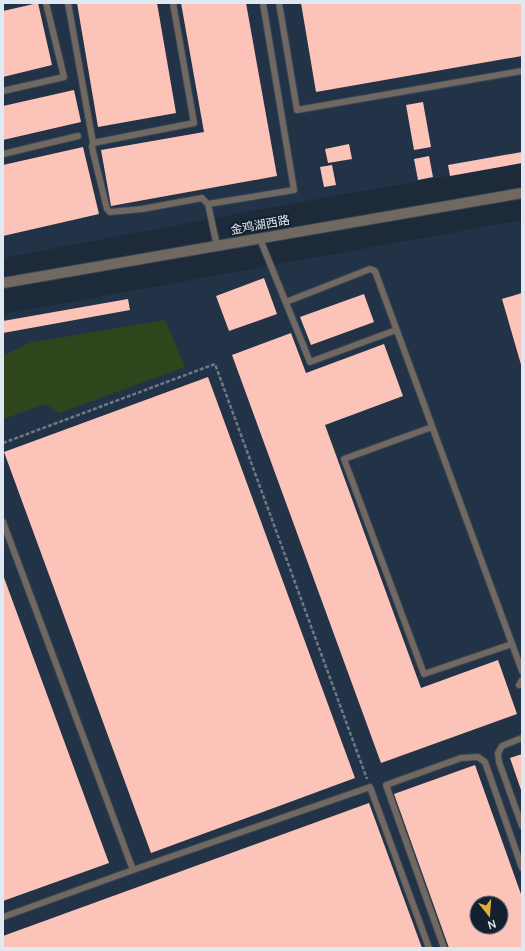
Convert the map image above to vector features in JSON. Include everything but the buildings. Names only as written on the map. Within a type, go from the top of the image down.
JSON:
[{"type":"street","name":"金鸡湖西路","points":[[3,283],[522,193]]},
{"type":"lane","points":[[3,91],[64,77],[46,3]]},
{"type":"lane","points":[[68,3],[93,143],[93,152],[107,209],[110,212],[142,209],[202,198],[208,204],[217,246]]},
{"type":"lane","points":[[93,143],[194,122],[173,3]]},
{"type":"lane","points":[[208,204],[294,190],[263,3]]},
{"type":"lane","points":[[279,3],[297,110],[522,72]]},
{"type":"lane","points":[[3,154],[78,136]]},
{"type":"lane","points":[[260,239],[310,362],[396,330]]},
{"type":"lane","points":[[286,302],[370,269],[375,271],[522,671]]},
{"type":"lane","points":[[432,427],[344,459],[352,481],[424,674],[512,644]]},
{"type":"lane","points":[[3,522],[133,870]]},
{"type":"lane","points":[[522,738],[502,746],[498,753],[499,762],[522,826]]},
{"type":"lane","points":[[444,948],[386,785],[461,758],[478,757],[485,762],[522,868]]},
{"type":"lane","points":[[3,918],[133,870],[370,787],[429,948]]},
{"type":"path","points":[[3,443],[215,364],[370,787]]},
{"type":"shaded area","points":[[3,3],[522,3],[522,163],[301,202],[3,258]]},
{"type":"shaded area","points":[[522,220],[522,948],[3,948],[3,314]]},
{"type":"green space","points":[[165,320],[185,367],[59,413],[46,404],[3,419],[3,356],[29,343]]}]
